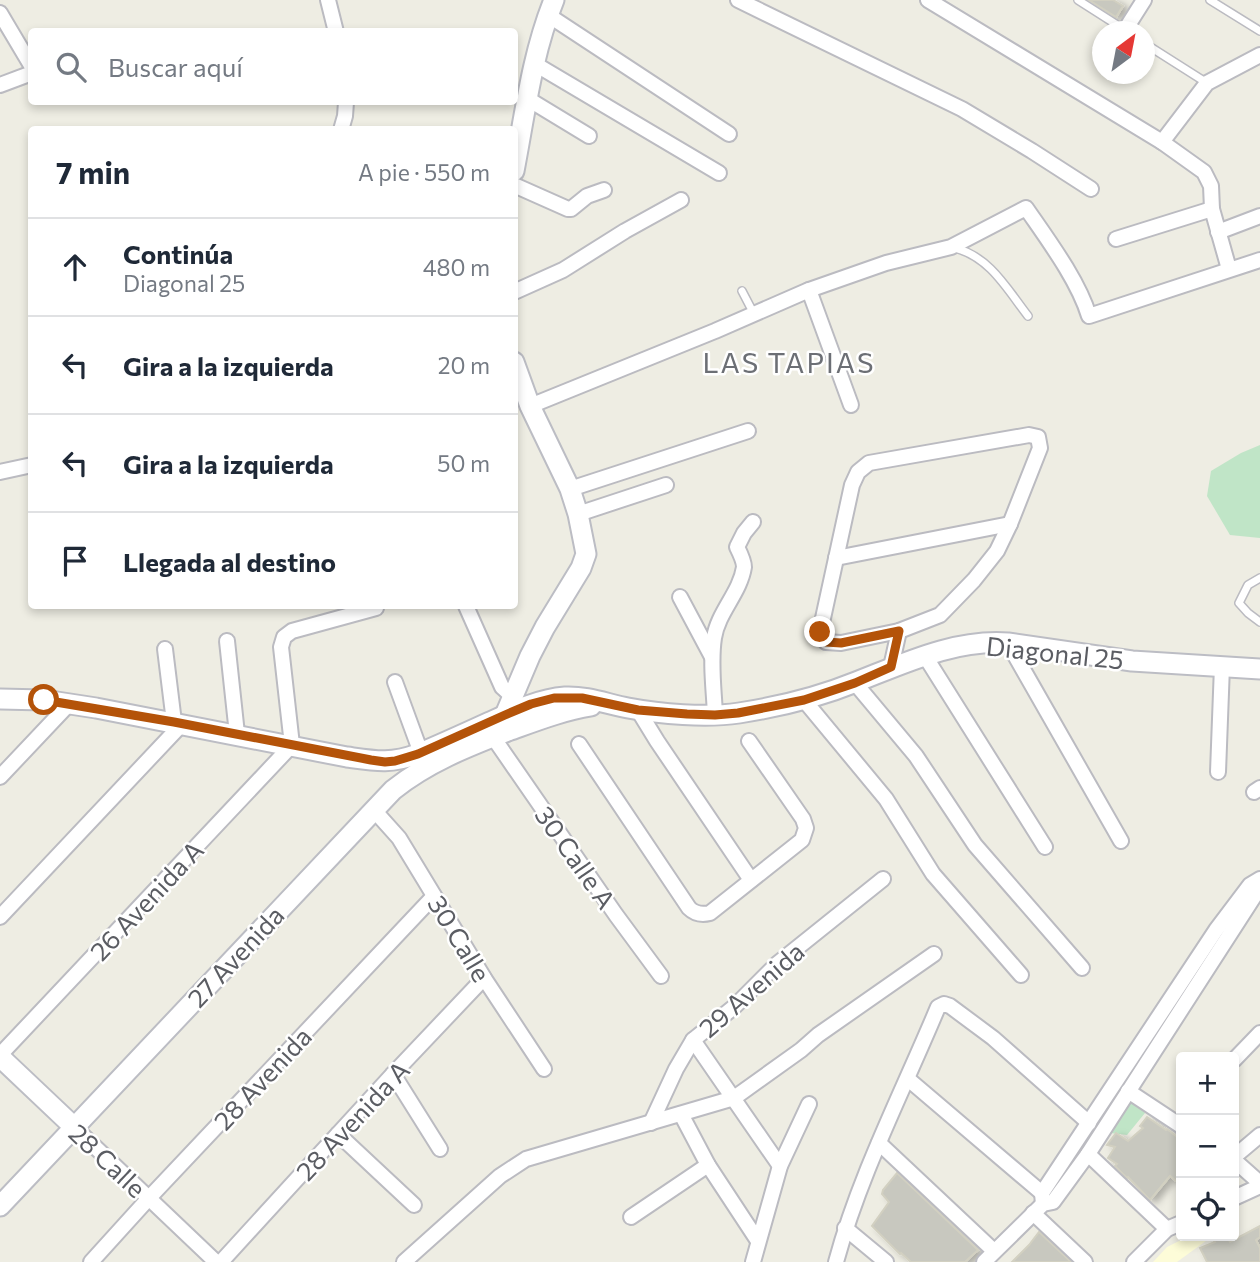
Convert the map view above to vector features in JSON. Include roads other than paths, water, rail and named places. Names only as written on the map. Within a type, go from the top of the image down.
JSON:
[{"type":"main road","points":[[518,150],[535,64],[551,8]]},
{"type":"main road","points":[[494,737],[545,627],[583,564],[586,550],[570,489],[518,376]]},
{"type":"main road","name":"Diagonal 25","points":[[0,699],[44,700],[69,704],[385,762],[421,753],[531,704],[554,698],[582,698],[638,710],[715,715],[738,713],[804,700],[855,683],[891,667],[968,644],[1008,643],[1132,661],[1260,669]]},
{"type":"main road","name":"Diagonal 25","points":[[494,737],[554,714],[609,704]]},
{"type":"main road","name":"27 Avenida","points":[[0,1206],[373,809],[404,781],[428,765],[494,737]]},
{"type":"main road","points":[[395,761],[404,781]]},
{"type":"main road","name":"28 Calle","points":[[0,1056],[74,1127]]},
{"type":"street","points":[[328,0],[335,28]]},
{"type":"street","points":[[738,0],[962,109],[1091,189]]},
{"type":"street","points":[[928,0],[1162,142],[1204,172],[1211,186],[1212,209],[1229,269]]},
{"type":"street","points":[[1132,21],[1144,0]]},
{"type":"street","points":[[551,8],[729,134]]},
{"type":"street","points":[[0,13],[28,60]]},
{"type":"street","points":[[1162,142],[1207,83],[1260,55]]},
{"type":"street","points":[[535,64],[719,173]]},
{"type":"street","points":[[0,85],[28,74]]},
{"type":"street","points":[[528,99],[589,136]]},
{"type":"street","points":[[342,126],[346,105]]},
{"type":"street","points":[[518,188],[569,209],[587,196],[604,190]]},
{"type":"street","points":[[518,290],[563,271],[625,231],[681,200]]},
{"type":"street","points":[[530,405],[809,290],[886,263],[951,247],[1026,208],[1074,282],[1089,316],[1260,260]]},
{"type":"street","points":[[1116,239],[1212,209]]},
{"type":"street","points":[[1218,232],[1260,216]]},
{"type":"street","points":[[809,290],[852,405]]},
{"type":"street","points":[[570,489],[748,431]]},
{"type":"street","points":[[1029,435],[1038,437],[1040,448],[997,551],[974,580],[940,615],[899,631],[841,643],[826,642],[820,632],[836,558],[852,485],[858,472],[869,463],[1029,435]]},
{"type":"street","points":[[0,472],[28,466]]},
{"type":"street","points":[[578,514],[666,485]]},
{"type":"street","points":[[715,715],[712,657],[714,636],[738,587],[744,565],[737,547],[752,522]]},
{"type":"street","points":[[836,558],[1010,524]]},
{"type":"street","points":[[680,597],[712,657]]},
{"type":"street","points":[[292,745],[281,647],[284,637],[292,631],[372,609]]},
{"type":"street","points":[[467,609],[502,687],[512,696]]},
{"type":"street","points":[[891,667],[899,631]]},
{"type":"street","points":[[227,640],[237,734]]},
{"type":"street","points":[[1008,643],[1121,841]]},
{"type":"street","points":[[0,917],[178,723],[165,649]]},
{"type":"street","points":[[925,656],[1045,846]]},
{"type":"street","points":[[1218,772],[1222,666]]},
{"type":"street","points":[[395,682],[421,753]]},
{"type":"street","points":[[855,683],[916,757],[975,845],[1082,968]]},
{"type":"street","points":[[804,700],[886,799],[933,874],[1021,975]]},
{"type":"street","points":[[0,777],[69,704]]},
{"type":"street","points":[[638,710],[751,880]]},
{"type":"street","name":"30 Calle A","points":[[494,737],[661,976]]},
{"type":"street","points":[[579,744],[692,911],[701,915],[710,914],[802,840],[806,828],[803,819],[749,741]]},
{"type":"street","name":"26 Avenida A","points":[[0,1056],[292,745]]},
{"type":"street","name":"30 Calle","points":[[373,809],[399,838],[484,978],[544,1069]]},
{"type":"street","name":"29 Avenida","points":[[651,1123],[693,1040],[734,1007],[777,964],[883,879]]},
{"type":"street","points":[[1039,1203],[1053,1202],[1088,1154],[1257,892],[1260,882]]},
{"type":"street","points":[[879,1143],[989,1256],[1039,1203],[1216,930],[1250,885],[1260,882]]},
{"type":"street","name":"28 Avenida","points":[[91,1262],[434,896]]},
{"type":"street","points":[[404,1262],[500,1176],[526,1159],[734,1098],[934,954]]},
{"type":"street","name":"28 Avenida A","points":[[219,1262],[484,978]]},
{"type":"street","points":[[836,1262],[845,1228],[879,1143],[938,1007],[944,1004],[950,1006],[993,1038],[1089,1123]]},
{"type":"street","points":[[1239,1055],[1260,1033]]},
{"type":"street","points":[[693,1040],[780,1166]]},
{"type":"street","points":[[394,1074],[440,1149]]},
{"type":"street","points":[[908,1079],[1039,1203],[1085,1262]]},
{"type":"street","points":[[1128,1091],[1176,1123]]},
{"type":"street","points":[[753,1262],[780,1166],[810,1104]]},
{"type":"street","points":[[681,1114],[708,1165],[758,1241]]},
{"type":"street","name":"28 Calle","points":[[74,1127],[219,1262]]},
{"type":"street","points":[[338,1134],[414,1205]]},
{"type":"street","points":[[1239,1154],[1260,1135]]},
{"type":"street","points":[[1088,1154],[1167,1229]]},
{"type":"street","points":[[1239,1163],[1260,1185],[1239,1196]]},
{"type":"street","points":[[631,1217],[708,1165]]},
{"type":"street","points":[[1134,1262],[1167,1229],[1176,1225]]},
{"type":"street","points":[[845,1228],[886,1262]]},
{"type":"lane","points":[[1078,0],[1111,21]]},
{"type":"lane","points":[[1210,0],[1260,30]]},
{"type":"lane","points":[[1155,50],[1207,83]]},
{"type":"lane","points":[[951,247],[970,251],[996,272],[1028,316]]},
{"type":"lane","points":[[742,290],[754,314]]},
{"type":"lane","points":[[1260,578],[1248,585],[1239,603],[1260,622]]},
{"type":"district","name":"LAS TAPIAS","points":[[789,362]]}]
